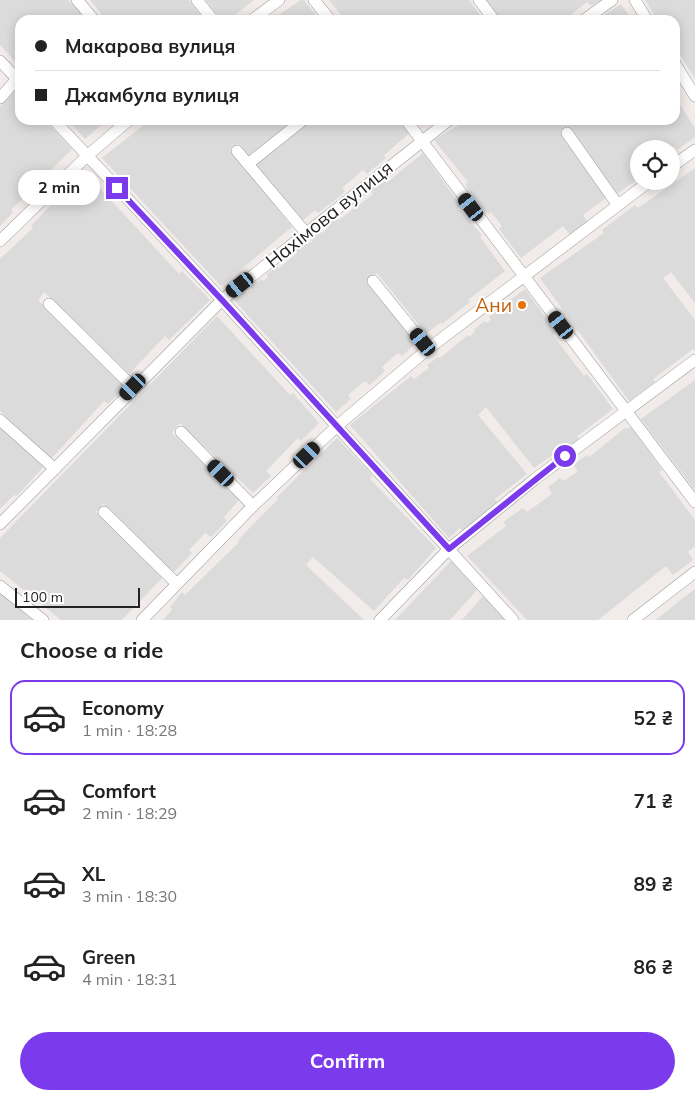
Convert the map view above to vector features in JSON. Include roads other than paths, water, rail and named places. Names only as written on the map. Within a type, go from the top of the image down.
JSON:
[{"type":"street","points":[[77,0],[90,15]]},
{"type":"street","points":[[196,0],[209,15]]},
{"type":"street","points":[[259,15],[279,0]]},
{"type":"street","points":[[314,0],[326,15]]},
{"type":"street","points":[[479,0],[490,15]]},
{"type":"street","points":[[591,15],[612,0]]},
{"type":"street","points":[[635,0],[644,15]]},
{"type":"street","points":[[0,61],[15,77]]},
{"type":"street","points":[[680,72],[695,96]]},
{"type":"street","points":[[0,98],[15,85]]},
{"type":"street","points":[[59,125],[222,300],[514,620]]},
{"type":"street","points":[[0,241],[87,156],[124,125]]},
{"type":"street","points":[[248,164],[297,125]]},
{"type":"street","points":[[410,125],[695,502]]},
{"type":"street","name":"Нахімова вулиця","points":[[0,524],[133,387],[222,300],[443,125]]},
{"type":"street","points":[[567,133],[617,204]]},
{"type":"street","points":[[237,150],[306,233]]},
{"type":"street","points":[[680,160],[695,150]]},
{"type":"street","points":[[142,620],[253,506],[336,426],[428,349],[637,190]]},
{"type":"street","points":[[373,281],[428,349]]},
{"type":"street","points":[[48,304],[133,387]]},
{"type":"street","points":[[380,620],[449,549],[535,479],[695,360]]},
{"type":"street","points":[[0,420],[54,469]]},
{"type":"street","points":[[180,432],[253,506]]},
{"type":"street","points":[[104,512],[177,584]]},
{"type":"street","points":[[634,620],[695,572]]},
{"type":"street","points":[[0,586],[43,620]]},
{"type":"place","name":"Ани","points":[[522,305]]}]
